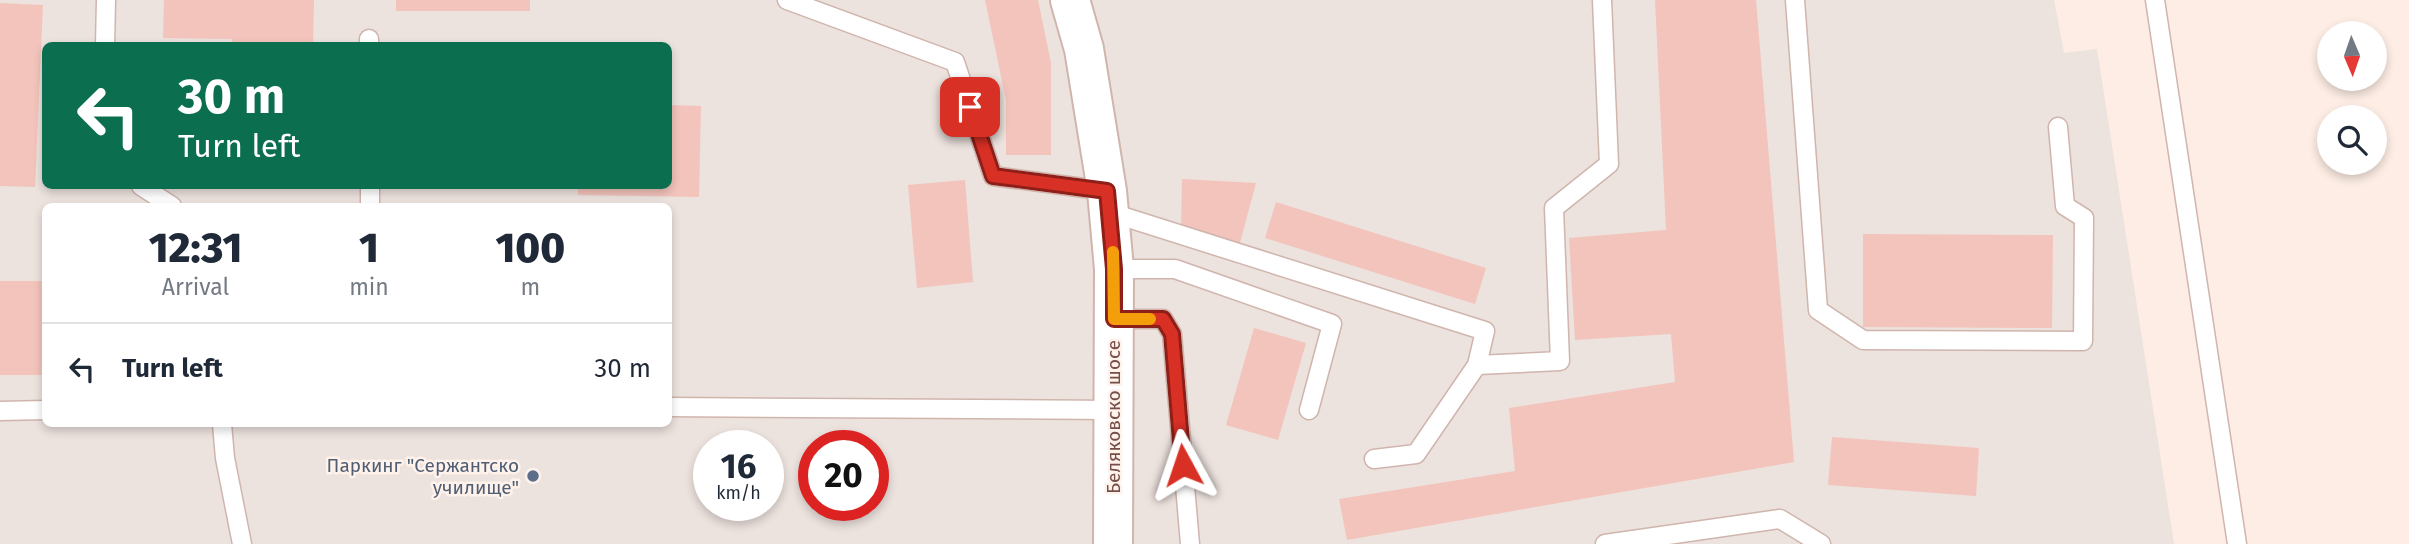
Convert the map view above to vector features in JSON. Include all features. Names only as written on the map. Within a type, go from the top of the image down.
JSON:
[{"type":"street","name":"Беляковско шосе","points":[[1070,0],[1084,49],[1108,202],[1114,269],[1113,544]]},
{"type":"lane","points":[[105,42],[106,0]]},
{"type":"lane","points":[[787,0],[955,62],[993,176],[1108,202],[1485,331],[1477,365],[1416,454],[1374,459]]},
{"type":"lane","points":[[1477,365],[1560,361],[1554,208],[1609,164],[1602,0]]},
{"type":"lane","points":[[1795,0],[1818,310],[1863,340],[2084,341],[2084,218],[2065,206],[2058,127]]},
{"type":"lane","points":[[2155,0],[2237,544]]},
{"type":"lane","points":[[146,189],[167,203]]},
{"type":"lane","points":[[1114,269],[1175,269],[1332,324],[1308,410]]},
{"type":"lane","points":[[1114,319],[1163,319],[1172,334],[1189,544]]},
{"type":"lane","points":[[672,407],[1114,410]]},
{"type":"lane","points":[[0,411],[42,410]]},
{"type":"lane","points":[[222,427],[225,458],[242,544]]},
{"type":"lane","points":[[1605,544],[1780,519],[1821,544]]},
{"type":"shaded area","points":[[0,0],[2054,0],[2064,53],[2097,49],[2174,544],[0,544]]},
{"type":"building","points":[[164,0],[314,0],[313,42],[232,42],[232,39],[163,38]]},
{"type":"building","points":[[396,0],[530,0],[530,11],[396,11]]},
{"type":"building","points":[[985,0],[1038,0],[1051,63],[1051,155],[1006,155],[1006,100]]},
{"type":"building","points":[[1655,0],[1756,0],[1794,462],[1347,540],[1339,499],[1515,471],[1509,408],[1675,382],[1671,334],[1575,340],[1569,238],[1666,230]]},
{"type":"building","points":[[0,3],[43,5],[35,187],[0,186]]},
{"type":"building","points":[[672,105],[701,106],[699,197],[578,195],[578,189],[672,189]]},
{"type":"building","points":[[1182,179],[1256,183],[1238,250],[1181,230]]},
{"type":"building","points":[[965,180],[973,282],[917,288],[908,185]]},
{"type":"building","points":[[1276,202],[1486,268],[1475,304],[1265,238]]},
{"type":"building","points":[[1863,234],[2053,235],[2052,328],[1863,327]]},
{"type":"building","points":[[0,281],[42,281],[42,375],[0,375]]},
{"type":"building","points":[[1254,328],[1306,343],[1278,440],[1226,425]]},
{"type":"building","points":[[1832,437],[1979,448],[1976,496],[1828,485]]},
{"type":"slow traffic","points":[[1113,252],[1114,319],[1150,319]]},
{"type":"place","name":"Паркинг \"Сержантско училище\"","points":[[533,476]]},
{"type":"route","points":[[970,107],[993,176],[1107,191],[1114,269],[1114,319],[1163,319],[1172,334],[1183,465]]}]
